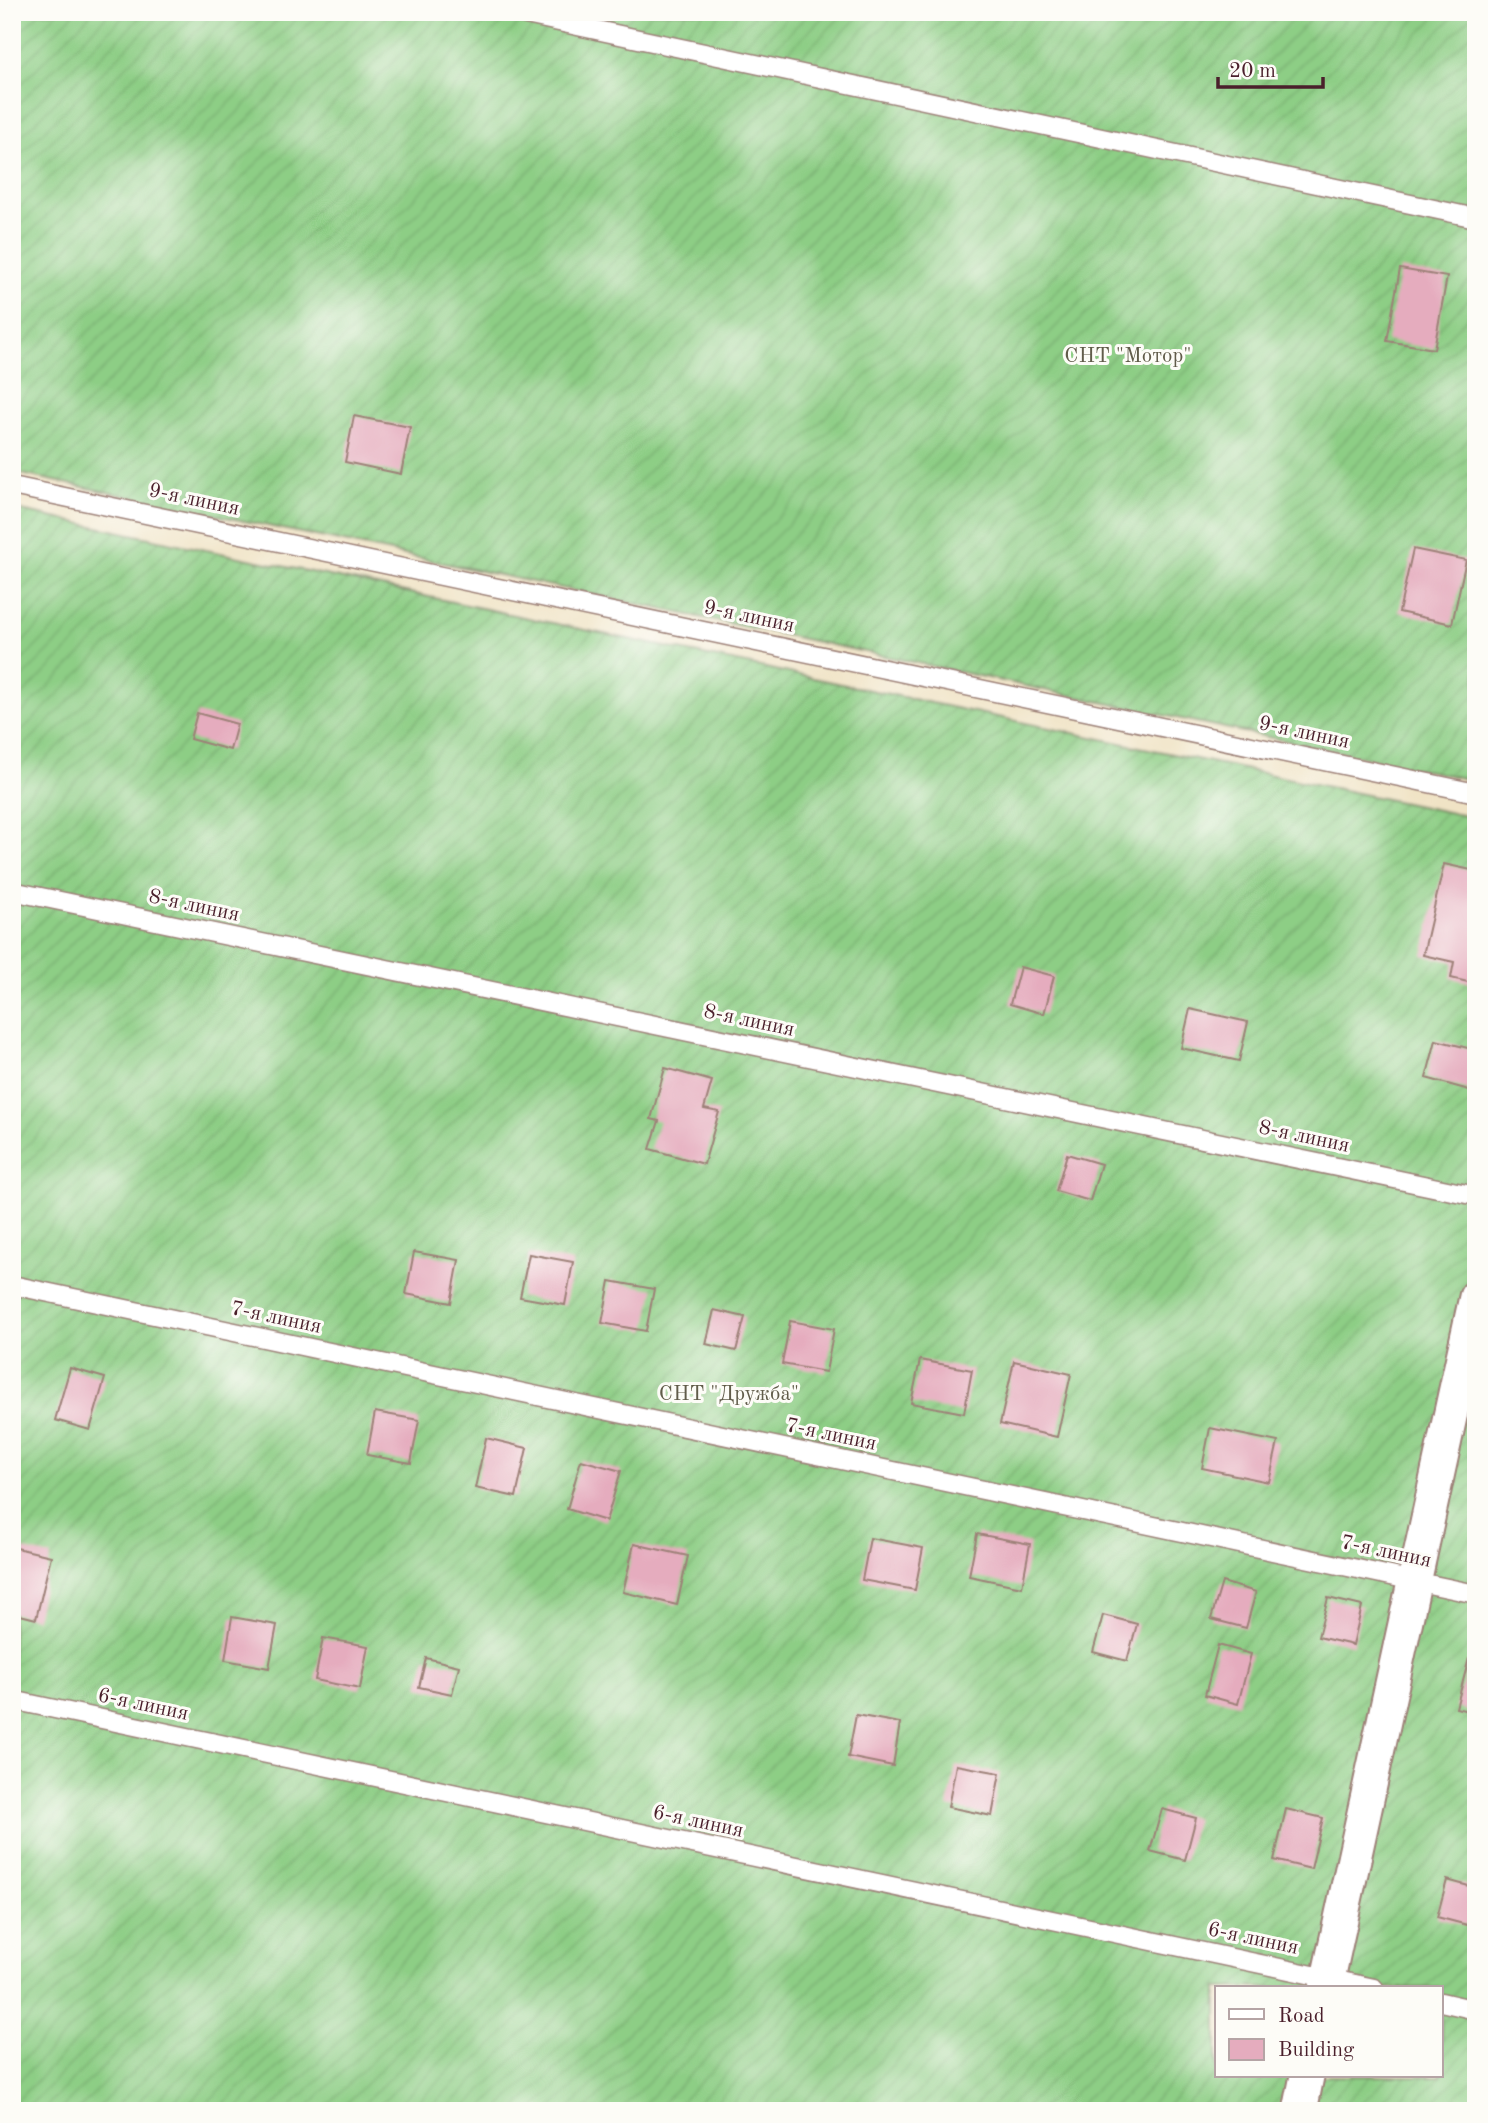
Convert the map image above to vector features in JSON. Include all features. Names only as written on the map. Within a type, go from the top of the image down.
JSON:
[{"type":"street","points":[[1327,1983],[1476,1297]]},
{"type":"street","points":[[1300,2111],[1307,2078]]},
{"type":"lane","points":[[512,12],[1476,218]]},
{"type":"lane","name":"9-я линия","points":[[12,486],[1476,793]]},
{"type":"lane","name":"8-я линия","points":[[12,891],[1476,1196]]},
{"type":"lane","name":"7-я линия","points":[[12,1285],[1476,1594]]},
{"type":"lane","name":"6-я линия","points":[[12,1700],[1327,1983],[1355,1986]]},
{"type":"lane","points":[[1442,2002],[1476,2010]]},
{"type":"green space","name":"СНТ \"Мотор\"","points":[[12,12],[1476,12],[1476,781],[12,472]]},
{"type":"green space","name":"СНТ \"Дружба\"","points":[[12,509],[1476,818],[1476,2111],[12,2111]]},
{"type":"building","points":[[1400,269],[1447,277],[1434,349],[1387,341]]},
{"type":"building","points":[[354,416],[410,427],[401,474],[345,462]]},
{"type":"building","points":[[1413,549],[1466,560],[1452,624],[1399,612]]},
{"type":"building","points":[[197,713],[237,724],[230,750],[190,739]]},
{"type":"building","points":[[1444,864],[1476,871],[1476,984],[1451,978],[1454,962],[1423,955]]},
{"type":"building","points":[[1020,967],[1054,976],[1044,1014],[1010,1004]]},
{"type":"building","points":[[1190,1009],[1248,1022],[1239,1061],[1181,1048]]},
{"type":"building","points":[[1436,1040],[1476,1050],[1476,1092],[1426,1078]]},
{"type":"building","points":[[665,1068],[712,1081],[704,1109],[719,1112],[704,1164],[650,1149],[659,1121],[651,1119]]},
{"type":"building","points":[[1067,1154],[1101,1164],[1090,1201],[1056,1191]]},
{"type":"building","points":[[414,1252],[459,1260],[451,1303],[406,1294]]},
{"type":"building","points":[[529,1254],[573,1262],[565,1305],[520,1297]]},
{"type":"building","points":[[610,1281],[654,1289],[646,1331],[602,1323]]},
{"type":"building","points":[[714,1310],[745,1317],[736,1351],[706,1344]]},
{"type":"building","points":[[790,1321],[834,1329],[826,1372],[782,1364]]},
{"type":"building","points":[[920,1360],[972,1370],[964,1413],[911,1403]]},
{"type":"building","points":[[1014,1361],[1071,1374],[1057,1437],[1000,1424]]},
{"type":"building","points":[[70,1368],[105,1378],[90,1430],[55,1420]]},
{"type":"building","points":[[375,1412],[419,1420],[411,1463],[367,1455]]},
{"type":"building","points":[[1210,1428],[1278,1442],[1269,1482],[1202,1468]]},
{"type":"building","points":[[486,1438],[527,1448],[516,1497],[475,1488]]},
{"type":"building","points":[[581,1460],[621,1471],[606,1521],[567,1509]]},
{"type":"building","points":[[977,1534],[1030,1544],[1022,1587],[969,1576]]},
{"type":"building","points":[[870,1538],[923,1548],[915,1590],[862,1580]]},
{"type":"building","points":[[634,1544],[688,1556],[677,1605],[623,1592]]},
{"type":"building","points":[[12,1547],[51,1556],[36,1619],[12,1613]]},
{"type":"building","points":[[1222,1582],[1256,1592],[1246,1628],[1211,1619]]},
{"type":"building","points":[[1328,1598],[1362,1606],[1353,1645],[1318,1637]]},
{"type":"building","points":[[1103,1615],[1137,1624],[1127,1661],[1093,1652]]},
{"type":"building","points":[[232,1617],[277,1625],[269,1668],[225,1660]]},
{"type":"building","points":[[323,1638],[368,1646],[360,1689],[315,1680]]},
{"type":"building","points":[[1218,1645],[1251,1654],[1238,1704],[1205,1695]]},
{"type":"building","points":[[426,1658],[459,1666],[452,1694],[419,1687]]},
{"type":"building","points":[[1469,1658],[1476,1660],[1476,1713],[1456,1708]]},
{"type":"building","points":[[856,1715],[900,1723],[893,1766],[848,1757]]},
{"type":"building","points":[[956,1765],[1000,1773],[992,1816],[948,1807]]},
{"type":"building","points":[[1162,1809],[1196,1818],[1185,1860],[1150,1851]]},
{"type":"building","points":[[1286,1809],[1323,1818],[1311,1869],[1274,1860]]},
{"type":"building","points":[[1447,1880],[1476,1888],[1476,1908],[1471,1926],[1437,1917]]}]
